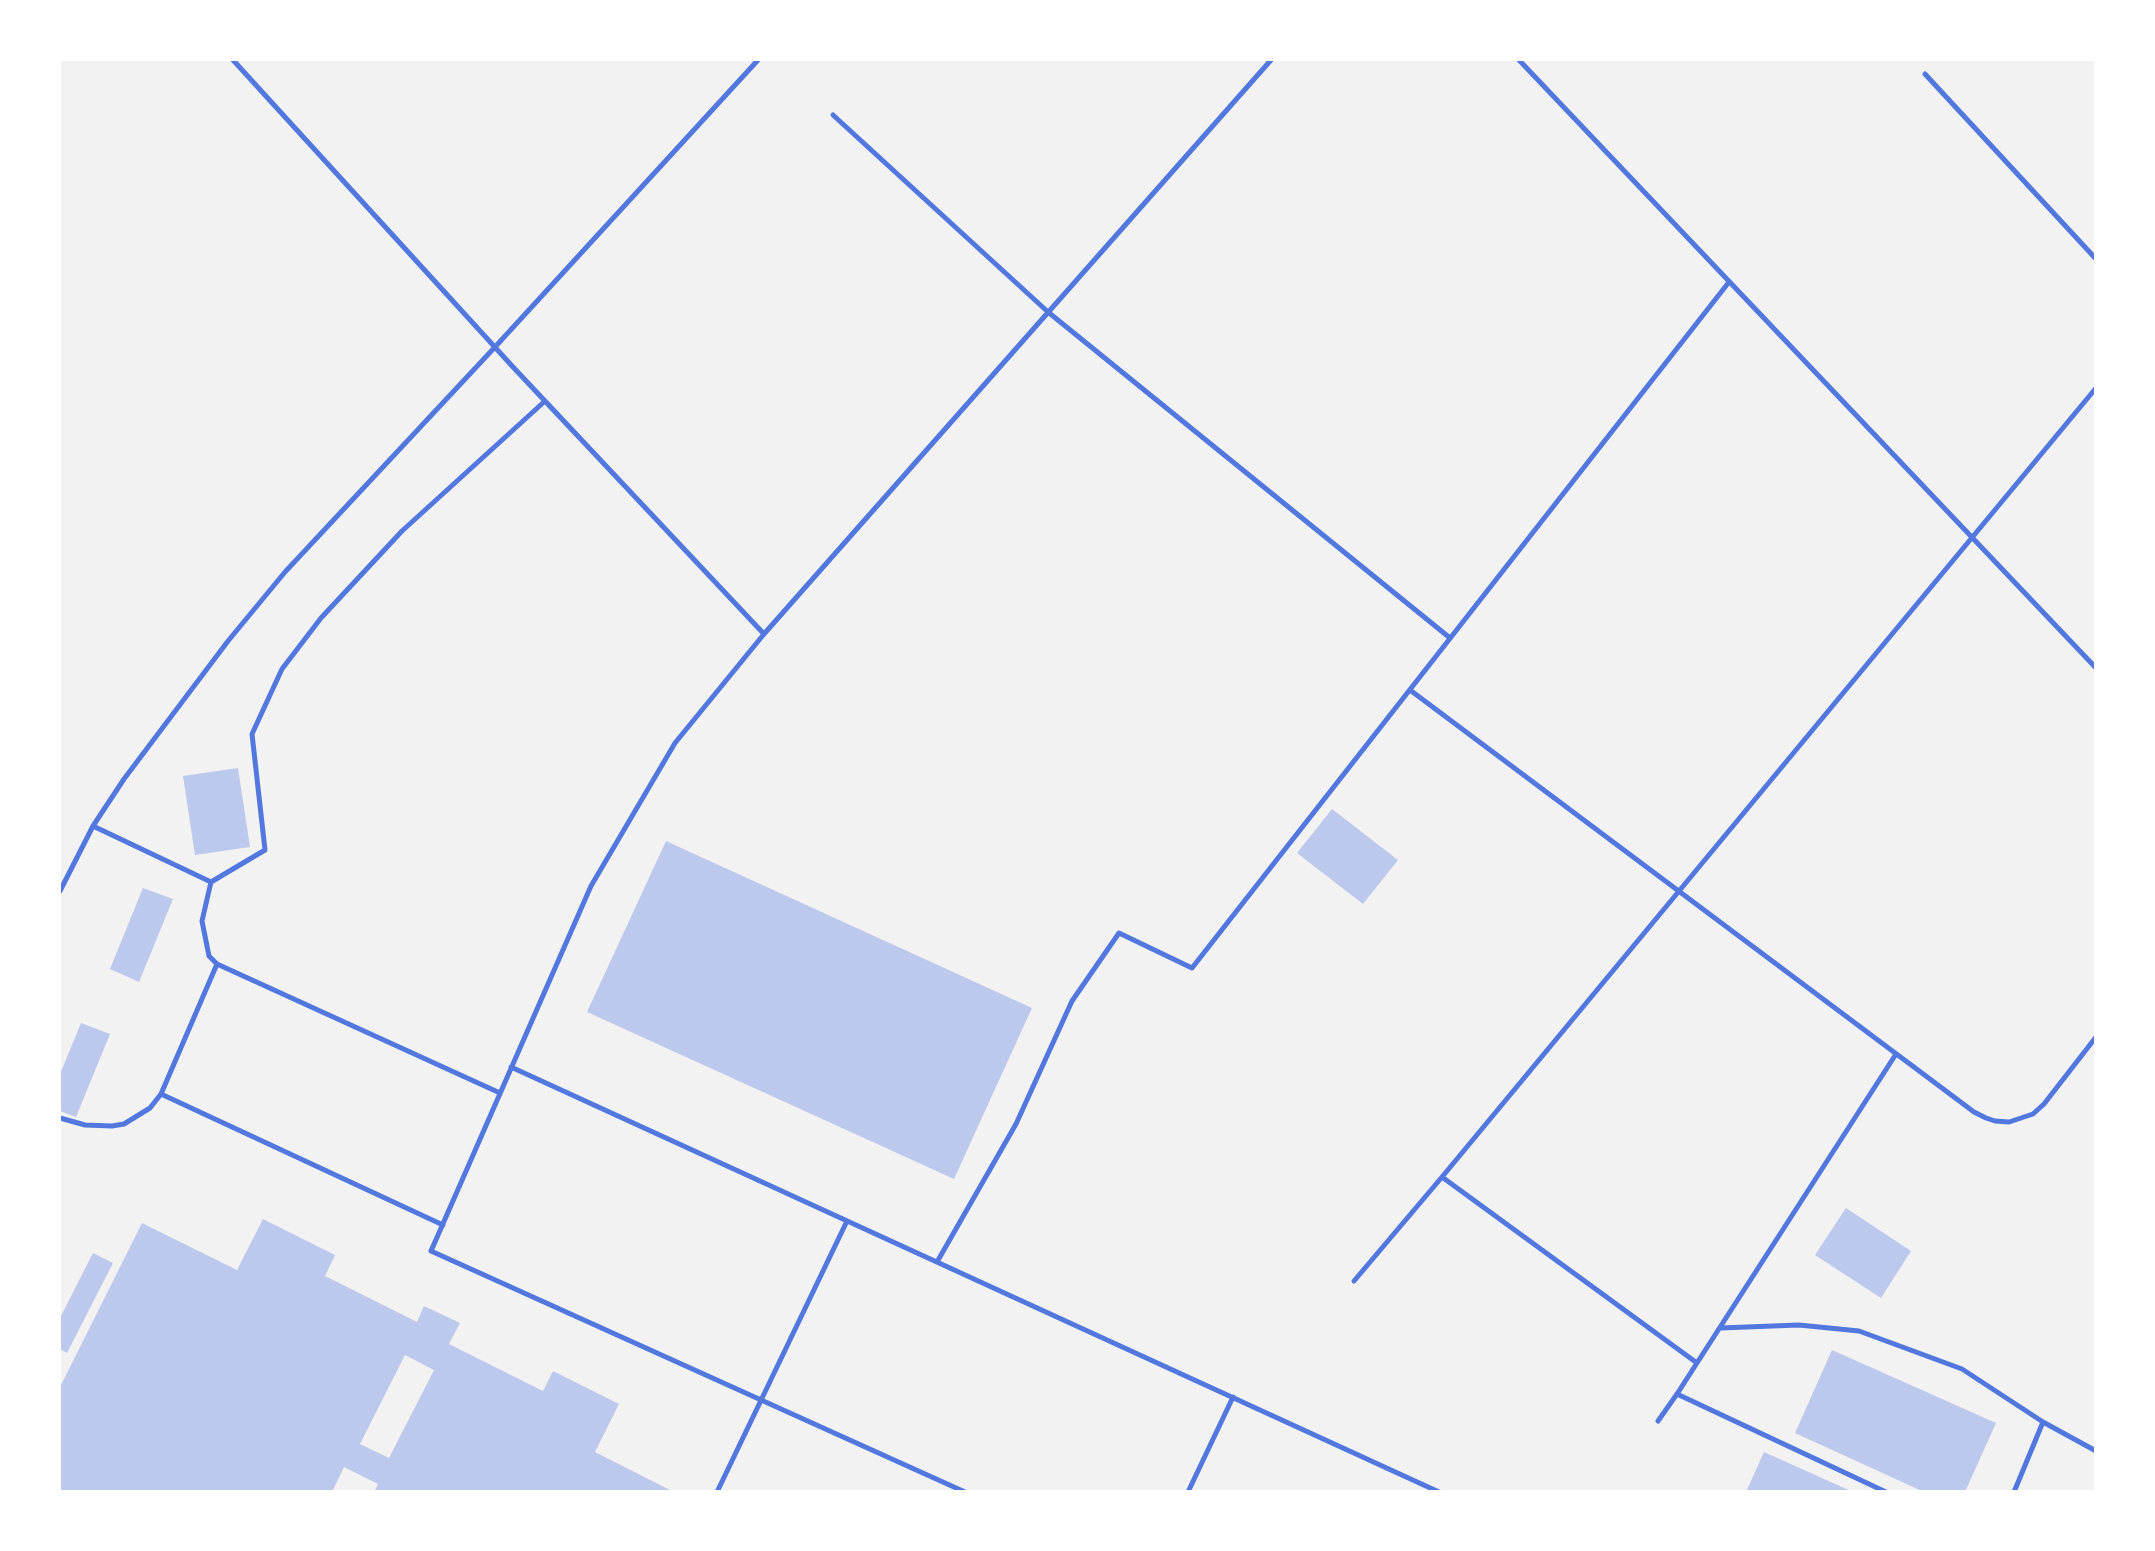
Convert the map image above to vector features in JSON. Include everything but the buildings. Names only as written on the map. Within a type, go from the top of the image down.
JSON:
[{"type":"lane","points":[[233,60],[495,347],[764,634]]},
{"type":"lane","points":[[60,891],[93,826],[157,734],[268,592],[758,60]]},
{"type":"lane","points":[[965,1492],[431,1251],[591,886],[675,743],[764,634],[1271,60]]},
{"type":"lane","points":[[1519,60],[2095,668]]},
{"type":"lane","points":[[1926,74],[2095,259]]},
{"type":"lane","points":[[833,115],[1048,312],[1450,638]]},
{"type":"lane","points":[[937,1262],[1016,1124],[1072,1001],[1119,933],[1192,968],[1729,282]]},
{"type":"lane","points":[[1354,1281],[2095,388]]},
{"type":"lane","points":[[500,1093],[217,964],[209,956],[202,921],[211,882],[265,850],[252,734],[282,669],[321,618],[402,531],[545,401]]},
{"type":"lane","points":[[1410,690],[1974,1112],[1995,1121],[2009,1122],[2033,1114],[2044,1104],[2095,1037]]},
{"type":"lane","points":[[93,826],[211,882]]},
{"type":"lane","points":[[60,1118],[100,1127],[124,1124],[150,1108],[161,1094],[217,964]]},
{"type":"lane","points":[[1658,1421],[1896,1054]]},
{"type":"lane","points":[[511,1067],[1439,1492]]},
{"type":"lane","points":[[161,1094],[443,1225]]},
{"type":"lane","points":[[1442,1177],[1697,1363]]},
{"type":"lane","points":[[717,1492],[847,1221]]},
{"type":"lane","points":[[1720,1328],[1799,1325],[1859,1331],[1962,1369],[2043,1422],[2095,1451]]},
{"type":"lane","points":[[1677,1394],[1886,1492]]},
{"type":"lane","points":[[1188,1492],[1233,1397]]},
{"type":"lane","points":[[2014,1492],[2043,1422]]}]
